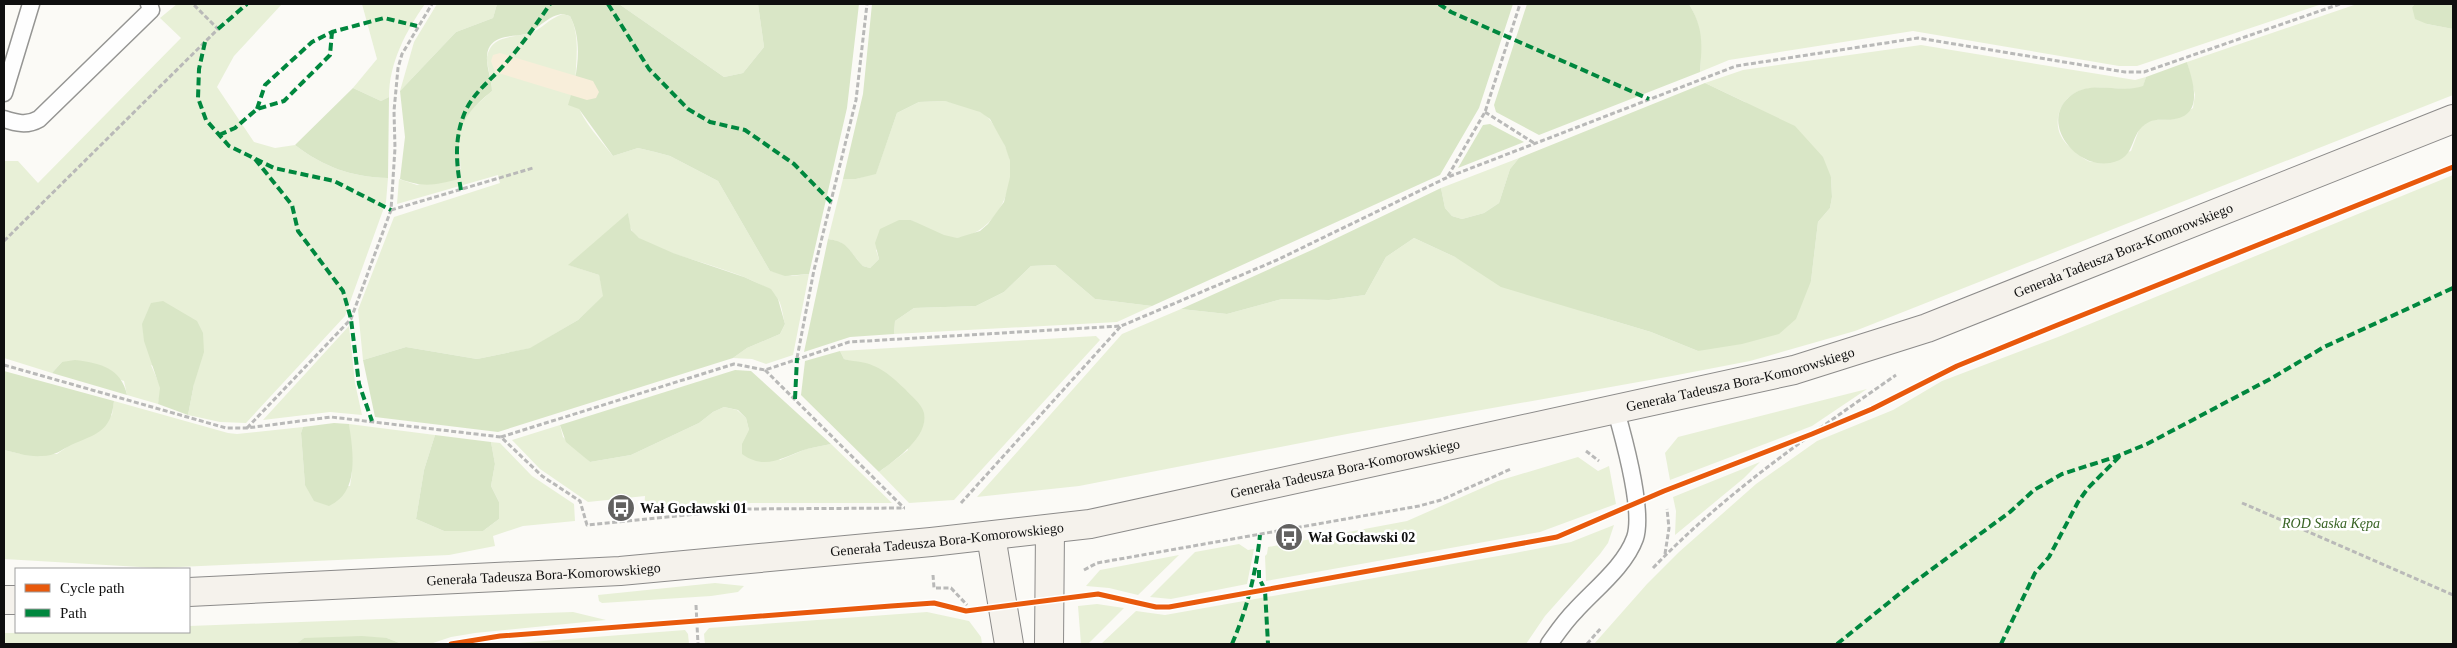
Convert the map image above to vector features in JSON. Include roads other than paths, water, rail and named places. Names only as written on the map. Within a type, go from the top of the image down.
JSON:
[{"type":"street","name":"Generała Tadeusza Bora-Komorowskiego","points":[[190,592],[560,576],[991,536],[1090,524],[1616,411],[1794,370],[1927,328],[2453,119]]},
{"type":"street","points":[[1048,644],[1050,530]]},
{"type":"street","points":[[991,536],[1009,644]]},
{"type":"lane","points":[[4,93],[32,4]]},
{"type":"lane","points":[[4,120],[17,124],[32,123],[39,119],[151,10],[149,4]]},
{"type":"lane","points":[[1549,644],[1572,613],[1618,565],[1630,550],[1636,537],[1638,523],[1629,455],[1616,411]]},
{"type":"place","name":"Wał Gocławski 01","points":[[621,508]]},
{"type":"place","name":"Wał Gocławski 02","points":[[1289,537]]},
{"type":"park label","name":"ROD Saska Kępa","points":[[2331,523]]}]
